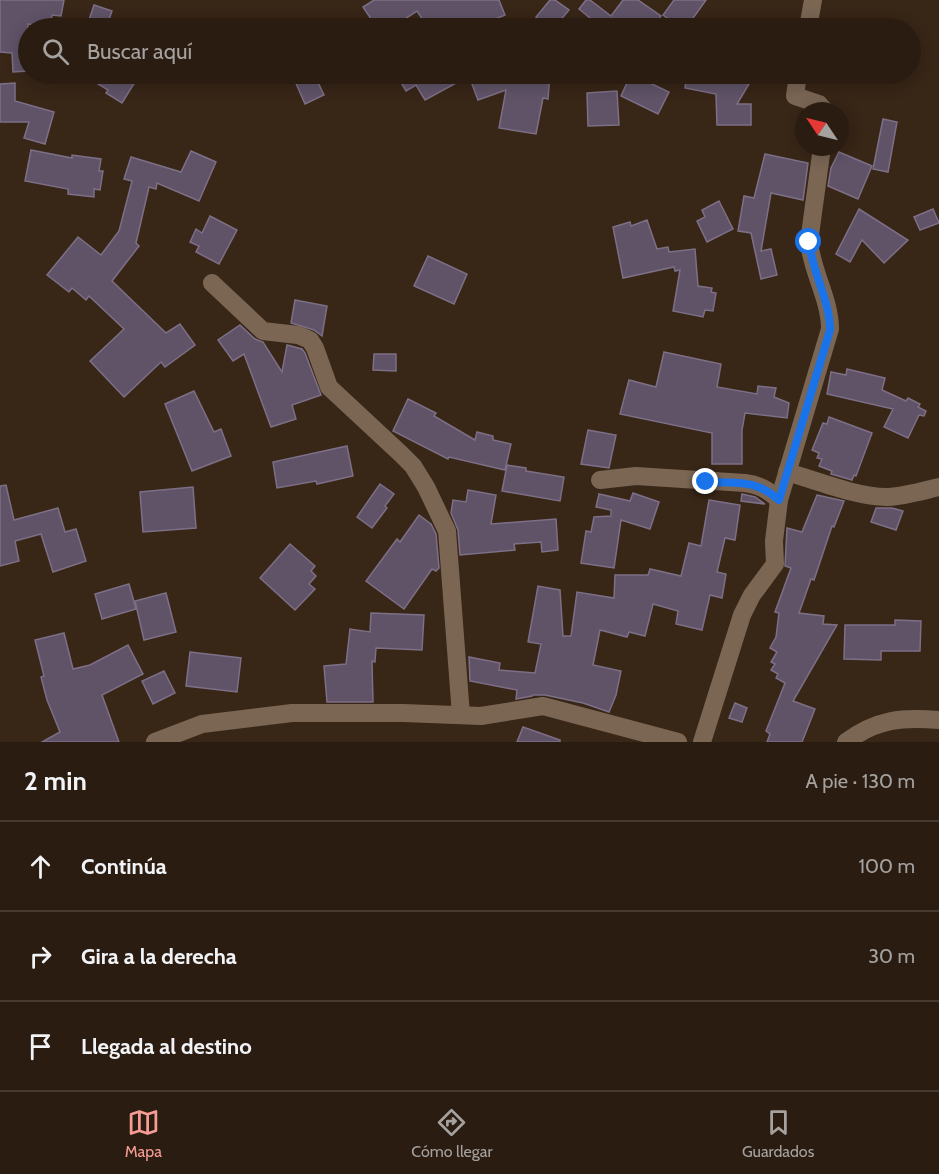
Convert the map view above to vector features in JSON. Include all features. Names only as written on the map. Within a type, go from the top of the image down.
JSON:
[{"type":"street","points":[[810,18],[813,0]]},
{"type":"street","points":[[797,84],[795,96],[813,102]]},
{"type":"street","points":[[702,742],[742,615],[752,594],[775,564],[774,541],[779,500],[830,330],[830,317],[810,255],[809,242],[821,156]]},
{"type":"street","points":[[212,283],[263,331],[298,335],[310,340],[329,387],[401,454],[426,487],[447,531],[461,715]]},
{"type":"street","points":[[787,472],[858,493],[886,497],[909,495],[939,487]]},
{"type":"street","points":[[600,480],[636,476],[745,483],[758,485],[768,490],[779,500]]},
{"type":"street","points":[[155,742],[202,724],[291,713],[481,716],[543,706],[678,742]]},
{"type":"street","points":[[846,742],[860,731],[896,719],[939,720]]},
{"type":"building","points":[[0,0],[64,0],[61,16],[18,18],[18,72],[13,72],[12,53],[0,52]]},
{"type":"building","points":[[374,0],[499,0],[505,15],[498,18],[422,18],[417,11],[406,18],[370,18],[363,7]]},
{"type":"building","points":[[550,0],[555,0],[569,10],[562,18],[536,17]]},
{"type":"building","points":[[586,0],[590,0],[611,16],[623,0],[638,0],[661,16],[660,18],[590,18],[579,9]]},
{"type":"building","points":[[674,0],[706,0],[693,18],[667,18],[663,15]]},
{"type":"building","points":[[94,5],[112,11],[110,18],[90,18]]},
{"type":"building","points":[[15,83],[15,101],[54,112],[45,144],[24,138],[29,122],[0,122],[0,84]]},
{"type":"building","points":[[98,84],[134,84],[122,103],[106,93],[108,90]]},
{"type":"building","points":[[296,84],[319,84],[324,95],[305,104]]},
{"type":"building","points":[[402,84],[454,84],[425,100],[416,85],[406,91]]},
{"type":"building","points":[[472,84],[549,84],[548,99],[543,98],[536,134],[499,128],[506,90],[478,100]]},
{"type":"building","points":[[626,84],[652,84],[669,92],[658,114],[621,96]]},
{"type":"building","points":[[686,84],[749,84],[737,104],[751,104],[751,125],[717,125],[716,94],[685,88]]},
{"type":"building","points":[[617,91],[619,125],[588,126],[587,93]]},
{"type":"building","points":[[883,119],[897,122],[888,172],[873,169]]},
{"type":"building","points":[[31,150],[72,158],[72,155],[101,159],[99,171],[103,171],[100,190],[94,189],[94,197],[68,194],[68,189],[25,181]]},
{"type":"building","points":[[191,151],[216,162],[199,201],[157,183],[156,189],[149,187],[136,243],[139,246],[112,281],[166,333],[180,324],[195,345],[165,367],[161,362],[124,397],[90,361],[124,329],[89,296],[86,300],[72,288],[69,292],[47,275],[78,237],[101,255],[119,231],[132,181],[124,179],[131,157],[181,172]]},
{"type":"building","points":[[765,154],[808,163],[803,200],[771,193],[761,251],[771,249],[777,275],[761,279],[751,233],[738,231],[744,196],[754,198]]},
{"type":"building","points":[[837,156],[848,156],[872,166],[858,199],[828,186],[831,168]]},
{"type":"building","points":[[719,201],[733,229],[707,242],[697,221],[705,217],[702,210]]},
{"type":"building","points":[[859,209],[908,240],[884,263],[862,240],[850,262],[836,254]]},
{"type":"building","points":[[933,209],[939,223],[920,230],[914,217]]},
{"type":"building","points":[[210,216],[237,230],[219,264],[196,252],[199,246],[190,242],[196,229],[202,233]]},
{"type":"building","points":[[647,220],[657,249],[668,247],[669,252],[695,249],[698,286],[712,288],[711,292],[716,293],[713,311],[705,310],[703,317],[673,311],[680,270],[675,271],[674,267],[623,278],[613,227],[630,222],[631,226]]},
{"type":"building","points":[[428,256],[467,274],[454,304],[414,286]]},
{"type":"building","points":[[295,300],[327,306],[322,336],[314,330],[291,323]]},
{"type":"building","points":[[240,325],[255,339],[263,342],[282,372],[287,345],[302,349],[305,353],[321,395],[292,405],[296,419],[271,427],[244,354],[233,361],[218,340]]},
{"type":"building","points":[[664,352],[721,364],[717,387],[757,394],[758,386],[776,388],[774,397],[789,403],[787,418],[745,413],[742,430],[742,464],[712,464],[712,433],[620,414],[629,380],[656,387]]},
{"type":"building","points":[[374,354],[396,354],[396,371],[373,370]]},
{"type":"building","points":[[847,369],[885,378],[882,390],[906,401],[908,398],[920,404],[918,407],[926,411],[924,416],[919,415],[908,438],[884,427],[893,409],[827,394],[831,372],[846,375]]},
{"type":"building","points":[[194,391],[214,432],[221,429],[231,456],[192,471],[165,404]]},
{"type":"building","points":[[408,399],[436,413],[434,416],[475,440],[477,432],[493,436],[493,440],[511,444],[505,470],[449,457],[448,459],[393,431]]},
{"type":"building","points":[[829,417],[872,433],[856,476],[854,475],[852,480],[831,474],[832,471],[819,466],[822,459],[817,458],[819,453],[812,450],[823,423],[827,424]]},
{"type":"building","points":[[588,430],[616,435],[609,468],[581,464]]},
{"type":"building","points":[[347,446],[353,476],[317,484],[316,481],[277,488],[273,462]]},
{"type":"building","points":[[507,465],[526,468],[526,471],[564,477],[560,501],[502,491]]},
{"type":"building","points":[[380,484],[394,494],[372,528],[357,517]]},
{"type":"building","points":[[6,485],[14,520],[58,508],[65,532],[76,529],[86,561],[53,572],[41,534],[15,541],[19,561],[0,566],[0,486]]},
{"type":"building","points":[[193,487],[196,528],[143,532],[140,492]]},
{"type":"building","points":[[468,490],[496,495],[491,524],[556,519],[558,550],[542,552],[541,542],[514,544],[515,550],[460,555],[458,530],[451,513],[453,500],[466,502]]},
{"type":"building","points":[[633,493],[659,502],[650,529],[621,520],[614,568],[581,563],[586,531],[591,532],[594,517],[611,516],[611,510],[596,507],[599,494],[630,501]]},
{"type":"building","points":[[742,494],[755,497],[765,504],[741,501]]},
{"type":"building","points":[[817,495],[844,501],[834,527],[832,526],[814,580],[811,579],[799,613],[824,616],[823,624],[837,625],[793,701],[815,709],[802,742],[767,742],[770,734],[766,731],[785,683],[776,678],[778,674],[771,670],[775,664],[771,662],[777,652],[770,648],[776,637],[779,613],[775,612],[791,568],[785,566],[787,528],[802,532]]},
{"type":"building","points":[[709,500],[740,505],[735,540],[725,538],[717,572],[726,574],[722,598],[710,595],[702,630],[676,624],[678,611],[653,604],[645,636],[629,632],[627,637],[600,630],[593,665],[621,671],[616,695],[609,712],[583,703],[545,695],[516,699],[517,690],[470,681],[469,657],[500,663],[499,670],[535,673],[541,644],[528,642],[538,586],[560,590],[563,636],[571,636],[577,592],[614,598],[615,575],[648,575],[650,569],[681,576],[689,543],[701,546]]},
{"type":"building","points":[[876,508],[903,511],[896,530],[871,522]]},
{"type":"building","points":[[419,515],[431,524],[436,534],[439,568],[436,571],[432,569],[404,609],[366,581],[397,539],[400,542]]},
{"type":"building","points":[[290,544],[315,566],[311,571],[316,576],[309,584],[315,589],[295,610],[260,578]]},
{"type":"building","points":[[129,584],[136,609],[102,619],[95,594]]},
{"type":"building","points":[[166,593],[176,632],[144,640],[135,601]]},
{"type":"building","points":[[371,613],[424,615],[422,650],[376,648],[375,662],[372,661],[373,702],[327,702],[324,666],[346,664],[350,629],[370,632]]},
{"type":"building","points":[[895,620],[921,621],[920,651],[881,651],[881,660],[844,659],[845,625],[895,625]]},
{"type":"building","points":[[64,633],[73,669],[90,665],[128,645],[143,674],[102,695],[119,742],[42,742],[60,732],[47,700],[35,640]]},
{"type":"building","points":[[190,652],[241,658],[237,692],[186,686]]},
{"type":"building","points":[[164,671],[175,693],[153,704],[142,681]]},
{"type":"building","points":[[735,703],[747,708],[742,722],[729,718]]},
{"type":"building","points":[[523,727],[560,740],[560,742],[517,742]]},
{"type":"route","points":[[706,482],[758,485],[779,500],[830,330],[830,317],[810,255],[809,242]]}]
